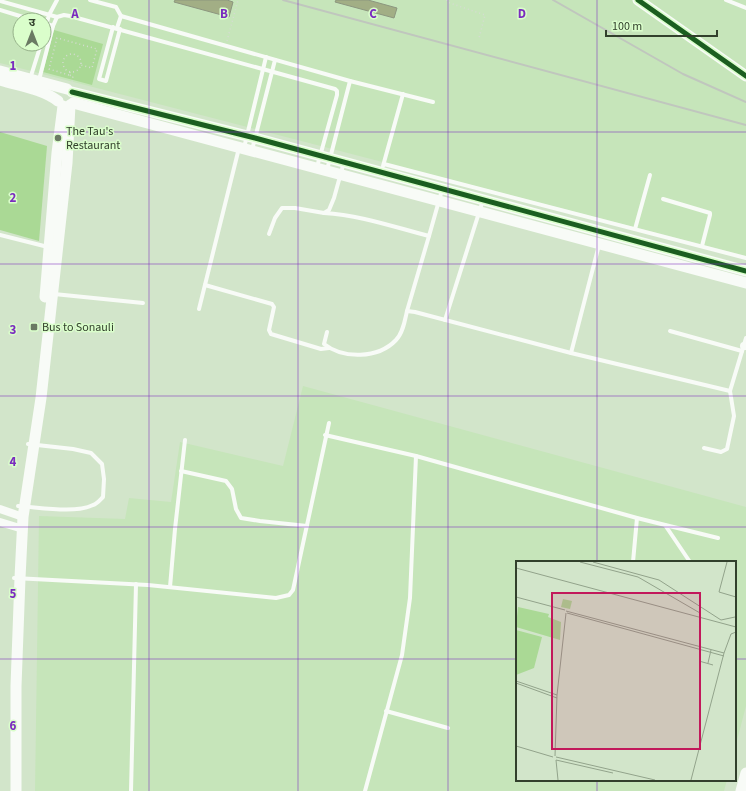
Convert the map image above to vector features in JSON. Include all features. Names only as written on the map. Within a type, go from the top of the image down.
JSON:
[{"type":"street","points":[[638,0],[746,76]]},
{"type":"street","points":[[0,71],[34,80],[68,98],[479,212],[600,244],[701,265],[746,271]]},
{"type":"street","points":[[0,80],[50,95],[251,137],[344,162],[383,168],[442,189],[603,232],[746,282]]},
{"type":"street","points":[[16,791],[17,578],[19,529],[31,445],[54,249],[67,163],[68,98]]},
{"type":"street","points":[[31,445],[42,398],[53,294],[54,249]]},
{"type":"street","points":[[0,509],[21,511]]},
{"type":"street","points":[[0,522],[19,529]]},
{"type":"street","points":[[10,791],[10,659],[17,578]]},
{"type":"street","points":[[741,791],[746,773]]},
{"type":"lane","points":[[51,12],[57,0]]},
{"type":"lane","points":[[90,0],[116,7],[121,16],[350,81],[433,102]]},
{"type":"lane","points":[[726,0],[730,3],[746,8]]},
{"type":"lane","points":[[0,1],[38,12]]},
{"type":"lane","points":[[0,10],[12,14]]},
{"type":"lane","points":[[52,16],[70,16],[117,28],[335,89],[337,91],[337,95],[322,168]]},
{"type":"lane","points":[[117,28],[106,81],[98,79],[121,16]]},
{"type":"lane","points":[[34,80],[57,17]]},
{"type":"lane","points":[[34,80],[39,52]]},
{"type":"lane","points":[[245,148],[251,137],[266,57]]},
{"type":"lane","points":[[199,309],[245,148],[251,137],[274,60]]},
{"type":"lane","points":[[322,168],[350,81]]},
{"type":"lane","points":[[403,94],[383,168],[635,229],[746,258]]},
{"type":"lane","points":[[324,213],[331,207],[344,162]]},
{"type":"lane","points":[[635,229],[650,175]]},
{"type":"lane","points":[[327,332],[324,344],[329,348],[349,355],[363,355],[379,351],[396,340],[403,327],[442,189]]},
{"type":"lane","points":[[663,199],[710,213],[702,246]]},
{"type":"lane","points":[[445,320],[483,200]]},
{"type":"lane","points":[[269,234],[274,218],[282,208],[295,208],[324,213],[343,214],[429,236]]},
{"type":"lane","points":[[571,353],[603,232]]},
{"type":"lane","points":[[0,234],[54,249]]},
{"type":"lane","points":[[205,285],[272,304],[274,307],[269,330],[271,334],[321,349],[329,348]]},
{"type":"lane","points":[[53,294],[143,303]]},
{"type":"lane","points":[[407,311],[571,353],[730,391]]},
{"type":"lane","points":[[670,331],[744,345],[730,391],[734,416],[727,449],[721,452],[704,448]]},
{"type":"lane","points":[[17,578],[136,584],[276,598],[289,595],[293,590],[325,435],[329,423]]},
{"type":"lane","points":[[325,435],[416,456],[637,518],[718,538]]},
{"type":"lane","points":[[170,587],[185,440]]},
{"type":"lane","points":[[21,511],[83,509],[94,505],[103,497],[104,479],[102,464],[91,453],[31,445]]},
{"type":"lane","points":[[365,791],[402,655],[410,598],[416,456]]},
{"type":"lane","points":[[181,471],[226,482],[232,489],[236,508],[241,518],[307,526]]},
{"type":"lane","points":[[633,561],[637,518]]},
{"type":"lane","points":[[664,525],[689,561]]},
{"type":"lane","points":[[131,791],[136,584]]},
{"type":"lane","points":[[386,711],[448,728]]},
{"type":"path","points":[[226,45],[238,0]]},
{"type":"path","points":[[447,0],[447,2],[485,15],[479,38]]},
{"type":"path","points":[[68,98],[74,76],[48,69],[57,38],[97,49],[92,68],[81,65]]},
{"type":"path","points":[[68,54],[77,55],[81,60],[81,65],[77,71],[70,72],[65,69],[63,64],[64,58],[68,54]]},
{"type":"shaded area","points":[[0,0],[746,0],[746,256],[0,63]]},
{"type":"shaded area","points":[[54,30],[103,44],[92,85],[43,72],[48,52],[52,52],[52,38]]},
{"type":"shaded area","points":[[0,132],[47,146],[39,241],[0,230]]},
{"type":"shaded area","points":[[303,386],[746,507],[746,706],[736,744],[736,561],[516,561],[516,781],[727,781],[724,791],[35,791],[39,516],[125,519],[129,498],[171,502],[180,442],[283,466]]},
{"type":"building","points":[[175,0],[227,0],[233,2],[229,17],[174,2]]},
{"type":"building","points":[[336,0],[368,0],[397,8],[394,18],[335,2]]},
{"type":"railway","points":[[283,0],[746,125]]},
{"type":"railway","points":[[553,0],[683,74],[746,102]]},
{"type":"cycle path","points":[[638,0],[746,76]]},
{"type":"cycle path","points":[[72,92],[255,138],[746,271]]},
{"type":"place","name":"The Tau's Restaurant","points":[[58,138]]},
{"type":"place","name":"Bus to Sonauli","points":[[34,327]]}]
